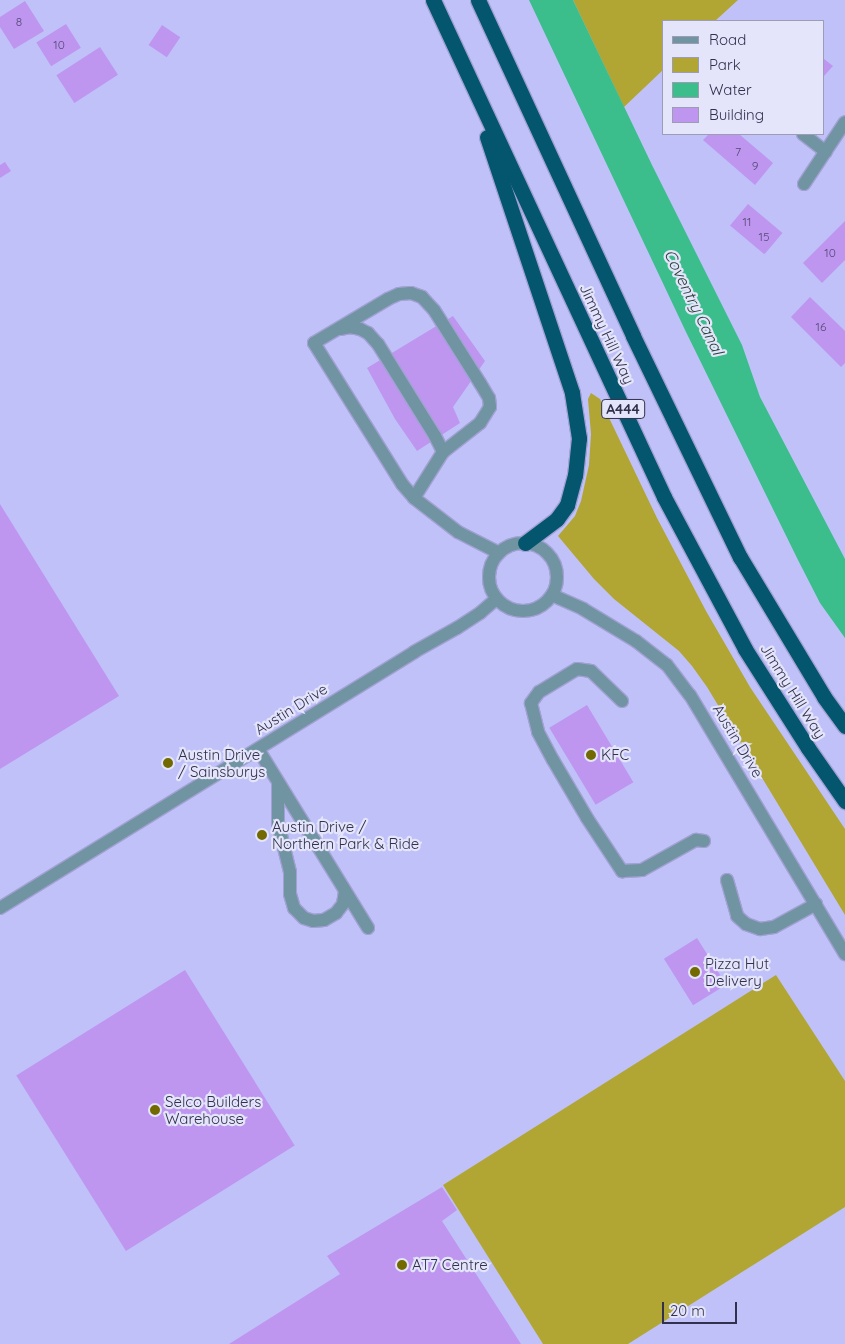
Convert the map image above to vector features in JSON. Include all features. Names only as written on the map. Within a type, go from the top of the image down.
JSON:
[{"type":"highway","name":"Jimmy Hill Way","points":[[433,0],[664,497],[745,649],[808,748],[845,801]]},
{"type":"highway","name":"Jimmy Hill Way","points":[[478,0],[632,336],[740,558],[824,697],[845,726]]},
{"type":"highway","points":[[463,65],[572,393],[579,438],[575,475],[566,505],[557,519],[525,543]]},
{"type":"street","points":[[804,184],[845,122]]},
{"type":"street","points":[[804,135],[826,152]]},
{"type":"street","points":[[414,498],[443,452],[480,423],[490,407],[489,398],[434,310],[422,298],[411,293],[399,294],[314,343],[402,484],[414,498],[458,532],[499,553]]},
{"type":"street","points":[[337,329],[350,327],[360,329],[368,333],[378,344],[436,436],[443,452]]},
{"type":"street","points":[[525,543],[536,546],[548,554],[554,564],[557,576],[552,595],[534,610],[522,611],[513,610],[496,599],[490,584],[490,572],[499,553],[512,545],[525,543]]},
{"type":"street","name":"Austin Drive","points":[[552,595],[582,608],[621,632],[667,665],[690,695],[845,954]]},
{"type":"street","name":"Austin Drive","points":[[0,908],[414,652],[457,628],[480,613],[496,599]]},
{"type":"street","points":[[622,701],[592,671],[577,669],[538,692],[531,704],[538,732],[587,818],[622,871],[642,870],[696,840],[704,841]]},
{"type":"street","points":[[258,749],[368,928]]},
{"type":"street","points":[[278,784],[278,823],[290,872],[290,894],[294,908],[304,918],[313,921],[324,920],[336,913],[343,904],[345,891]]},
{"type":"street","points":[[727,880],[737,916],[746,924],[760,929],[774,927],[816,904]]},
{"type":"green space","points":[[573,0],[738,0],[716,20],[662,20],[662,71],[624,107]]},
{"type":"green space","points":[[591,393],[600,399],[657,518],[706,611],[750,687],[845,829],[845,915],[707,687],[692,666],[679,651],[614,599],[594,579],[558,536],[575,516],[581,501],[589,465],[591,434],[588,399]]},
{"type":"green space","points":[[776,975],[845,1081],[845,1207],[628,1344],[543,1344],[443,1185]]},
{"type":"water","name":"Coventry Canal","points":[[529,0],[573,0],[652,165],[742,345],[760,397],[845,559],[845,638],[820,603],[798,560],[686,332]]},
{"type":"building","points":[[25,1],[44,31],[14,49],[0,27],[0,17]]},
{"type":"building","points":[[66,24],[81,48],[51,66],[36,43]]},
{"type":"building","points":[[162,25],[180,37],[167,57],[149,45]]},
{"type":"building","points":[[100,47],[118,75],[74,103],[56,75]]},
{"type":"building","points":[[825,60],[833,66],[825,75]]},
{"type":"building","points":[[708,135],[740,135],[773,163],[755,185],[703,140]]},
{"type":"building","points":[[5,162],[11,171],[0,178],[0,165]]},
{"type":"building","points":[[748,204],[782,233],[764,254],[730,225]]},
{"type":"building","points":[[845,221],[845,260],[822,283],[803,263]]},
{"type":"building","points":[[810,297],[845,331],[845,363],[841,367],[791,317]]},
{"type":"building","points":[[453,316],[485,361],[453,407],[460,423],[417,451],[395,419],[367,368]]},
{"type":"building","points":[[0,504],[119,696],[0,769]]},
{"type":"building","name":"KFC","points":[[587,705],[633,782],[596,805],[549,728]]},
{"type":"building","name":"Pizza Hut Delivery","points":[[697,938],[726,985],[693,1005],[664,959]]},
{"type":"building","name":"Selco Builders Warehouse","points":[[185,970],[295,1146],[126,1251],[16,1075]]},
{"type":"building","name":"AT7 Centre","points":[[442,1187],[457,1210],[442,1221],[521,1344],[229,1344],[340,1274],[327,1256]]},
{"type":"place","name":"KFC","points":[[591,755]]},
{"type":"place","name":"Austin Drive / Sainsburys","points":[[168,763]]},
{"type":"place","name":"Austin Drive / Northern Park & Ride","points":[[262,835]]},
{"type":"place","name":"Pizza Hut Delivery","points":[[695,972]]},
{"type":"place","name":"Selco Builders Warehouse","points":[[155,1110]]},
{"type":"place","name":"AT7 Centre","points":[[402,1265]]}]
